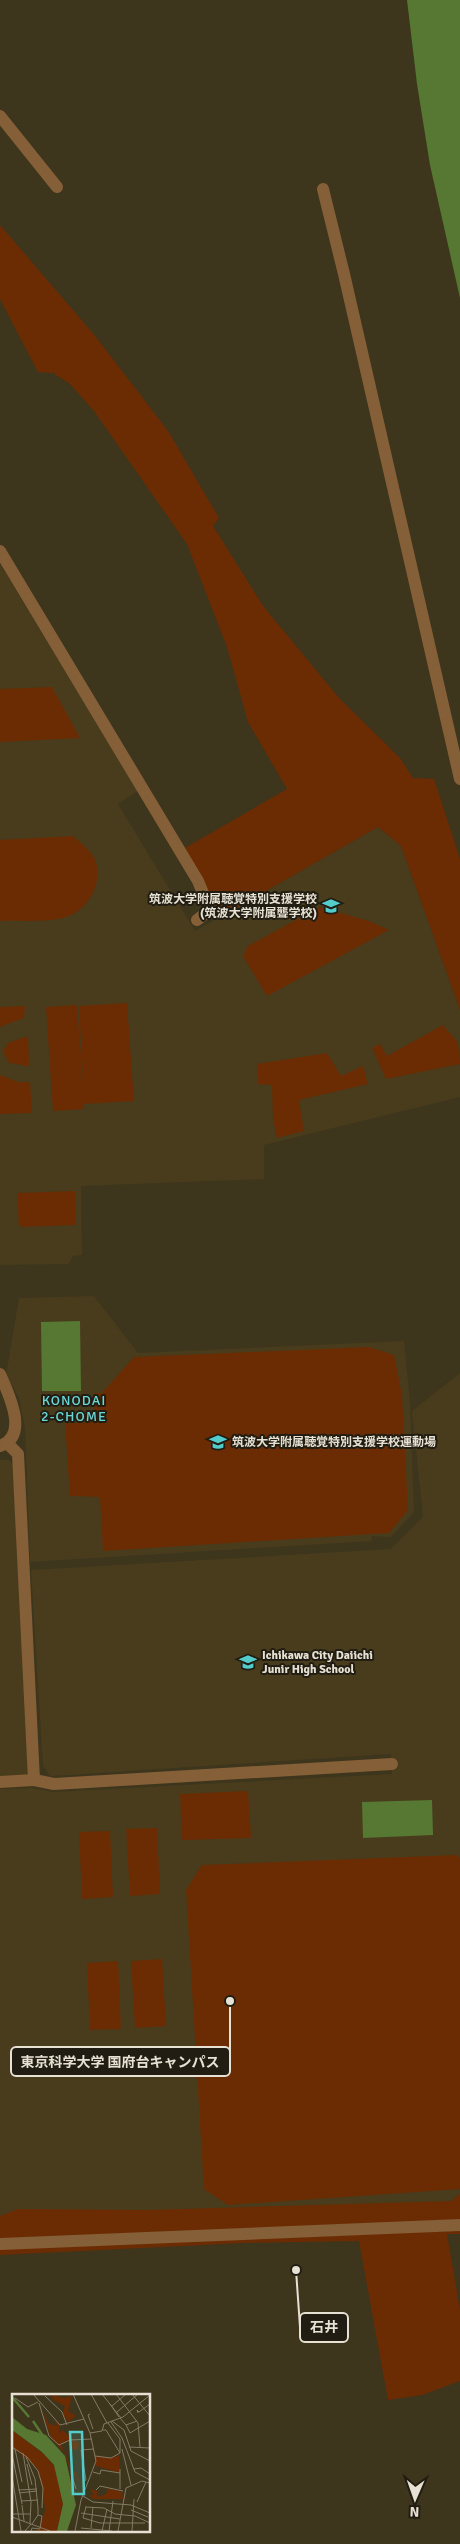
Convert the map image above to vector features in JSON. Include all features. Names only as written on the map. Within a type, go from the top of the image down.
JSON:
[{"type":"street","points":[[0,116],[57,187]]},
{"type":"street","points":[[323,189],[460,779]]},
{"type":"street","points":[[0,551],[198,881],[210,910],[197,920]]},
{"type":"street","points":[[0,1374],[9,1398],[16,1427],[12,1437],[3,1445],[18,1454],[34,1780]]},
{"type":"street","points":[[0,1782],[34,1780],[54,1784],[392,1764]]},
{"type":"street","points":[[0,2244],[460,2225]]},
{"type":"shaded area","points":[[407,0],[460,0],[460,298],[430,165],[417,84]]},
{"type":"shaded area","points":[[0,225],[96,337],[168,431],[219,518],[213,526],[263,606],[339,698],[400,758],[413,778],[434,779],[460,859],[460,1010],[401,846],[378,827],[220,917],[185,848],[287,789],[248,722],[227,647],[187,544],[94,411],[70,384],[53,373],[38,372],[0,299]]},
{"type":"shaded area","name":"筑波大学附属聴覚特別支援学校 (筑波大学附属聾学校)","points":[[0,564],[138,791],[118,804],[195,931],[378,827],[401,846],[460,1010],[460,1097],[264,1145],[264,1179],[81,1186],[82,1255],[73,1256],[68,1264],[0,1265]]},
{"type":"shaded area","points":[[52,687],[80,738],[0,742],[0,689]]},
{"type":"shaded area","points":[[73,836],[90,851],[98,870],[95,887],[87,903],[74,914],[59,919],[0,921],[0,840]]},
{"type":"shaded area","points":[[320,907],[369,921],[389,930],[267,996],[243,956],[248,946]]},
{"type":"shaded area","points":[[127,1003],[134,1101],[84,1104],[84,1109],[53,1111],[46,1007],[77,1005],[84,1094],[79,1006]]},
{"type":"shaded area","points":[[25,1006],[24,1018],[0,1027],[0,1007]]},
{"type":"shaded area","points":[[443,1025],[458,1043],[460,1064],[386,1079],[372,1048],[380,1044],[387,1056]]},
{"type":"shaded area","points":[[28,1036],[29,1066],[9,1063],[3,1051],[8,1043]]},
{"type":"shaded area","points":[[327,1053],[341,1076],[363,1066],[368,1084],[299,1100],[304,1131],[277,1138],[273,1120],[272,1085],[258,1084],[257,1064]]},
{"type":"shaded area","points":[[0,1075],[18,1082],[30,1082],[32,1113],[0,1114]]},
{"type":"shaded area","points":[[75,1191],[76,1225],[19,1227],[17,1193]]},
{"type":"shaded area","name":"筑波大学附属聴覚特別支援学校運動場","points":[[94,1296],[138,1353],[404,1341],[410,1403],[414,1512],[391,1537],[372,1536],[371,1541],[30,1562],[25,1428],[19,1398],[6,1375],[19,1298]]},
{"type":"shaded area","points":[[80,1321],[81,1391],[42,1391],[41,1322]]},
{"type":"shaded area","name":"筑波大学附属聴覚特別支援学校運動場","points":[[369,1347],[394,1355],[402,1395],[408,1510],[389,1533],[103,1551],[100,1497],[70,1496],[65,1423],[95,1422],[94,1393],[102,1393],[134,1357]]},
{"type":"shaded area","points":[[460,1373],[460,2211],[0,2237],[0,1789],[32,1788],[53,1792],[392,1774],[391,1754],[50,1776],[43,1765],[31,1570],[391,1549],[423,1517],[412,1411]]},
{"type":"shaded area","points":[[0,1460],[9,1460],[13,1464],[29,1775],[0,1777]]},
{"type":"shaded area","points":[[248,1791],[251,1838],[182,1840],[180,1794]]},
{"type":"shaded area","points":[[432,1800],[433,1835],[363,1838],[362,1802]]},
{"type":"shaded area","points":[[157,1828],[160,1894],[130,1896],[126,1829]]},
{"type":"shaded area","points":[[110,1831],[113,1897],[82,1899],[79,1832]]},
{"type":"shaded area","points":[[457,1855],[460,1859],[460,2189],[228,2205],[204,2189],[186,1890],[202,1865]]},
{"type":"shaded area","points":[[162,1959],[166,2026],[135,2028],[131,1961]]},
{"type":"shaded area","points":[[118,1961],[121,2029],[90,2030],[87,1963]]},
{"type":"shaded area","points":[[460,2194],[460,2234],[447,2234],[460,2310],[460,2381],[422,2395],[388,2400],[359,2241],[243,2243],[0,2255],[0,2216],[18,2209],[147,2210],[451,2201]]},
{"type":"place","name":"筑波大学附属聴覚特別支援学校 (筑波大学附属聾学校)","points":[[331,906]]},
{"type":"place","name":"筑波大学附属聴覚特別支援学校運動場","points":[[218,1442]]},
{"type":"place","name":"Ichikawa City Daiichi Junir High School","points":[[248,1662]]},
{"type":"place","name":"東京科学大学 国府台キャンパス","points":[[230,2001]]},
{"type":"place","name":"石井","points":[[296,2270]]},
{"type":"district","name":"KONODAI 2-CHOME","points":[[74,1408]]}]
